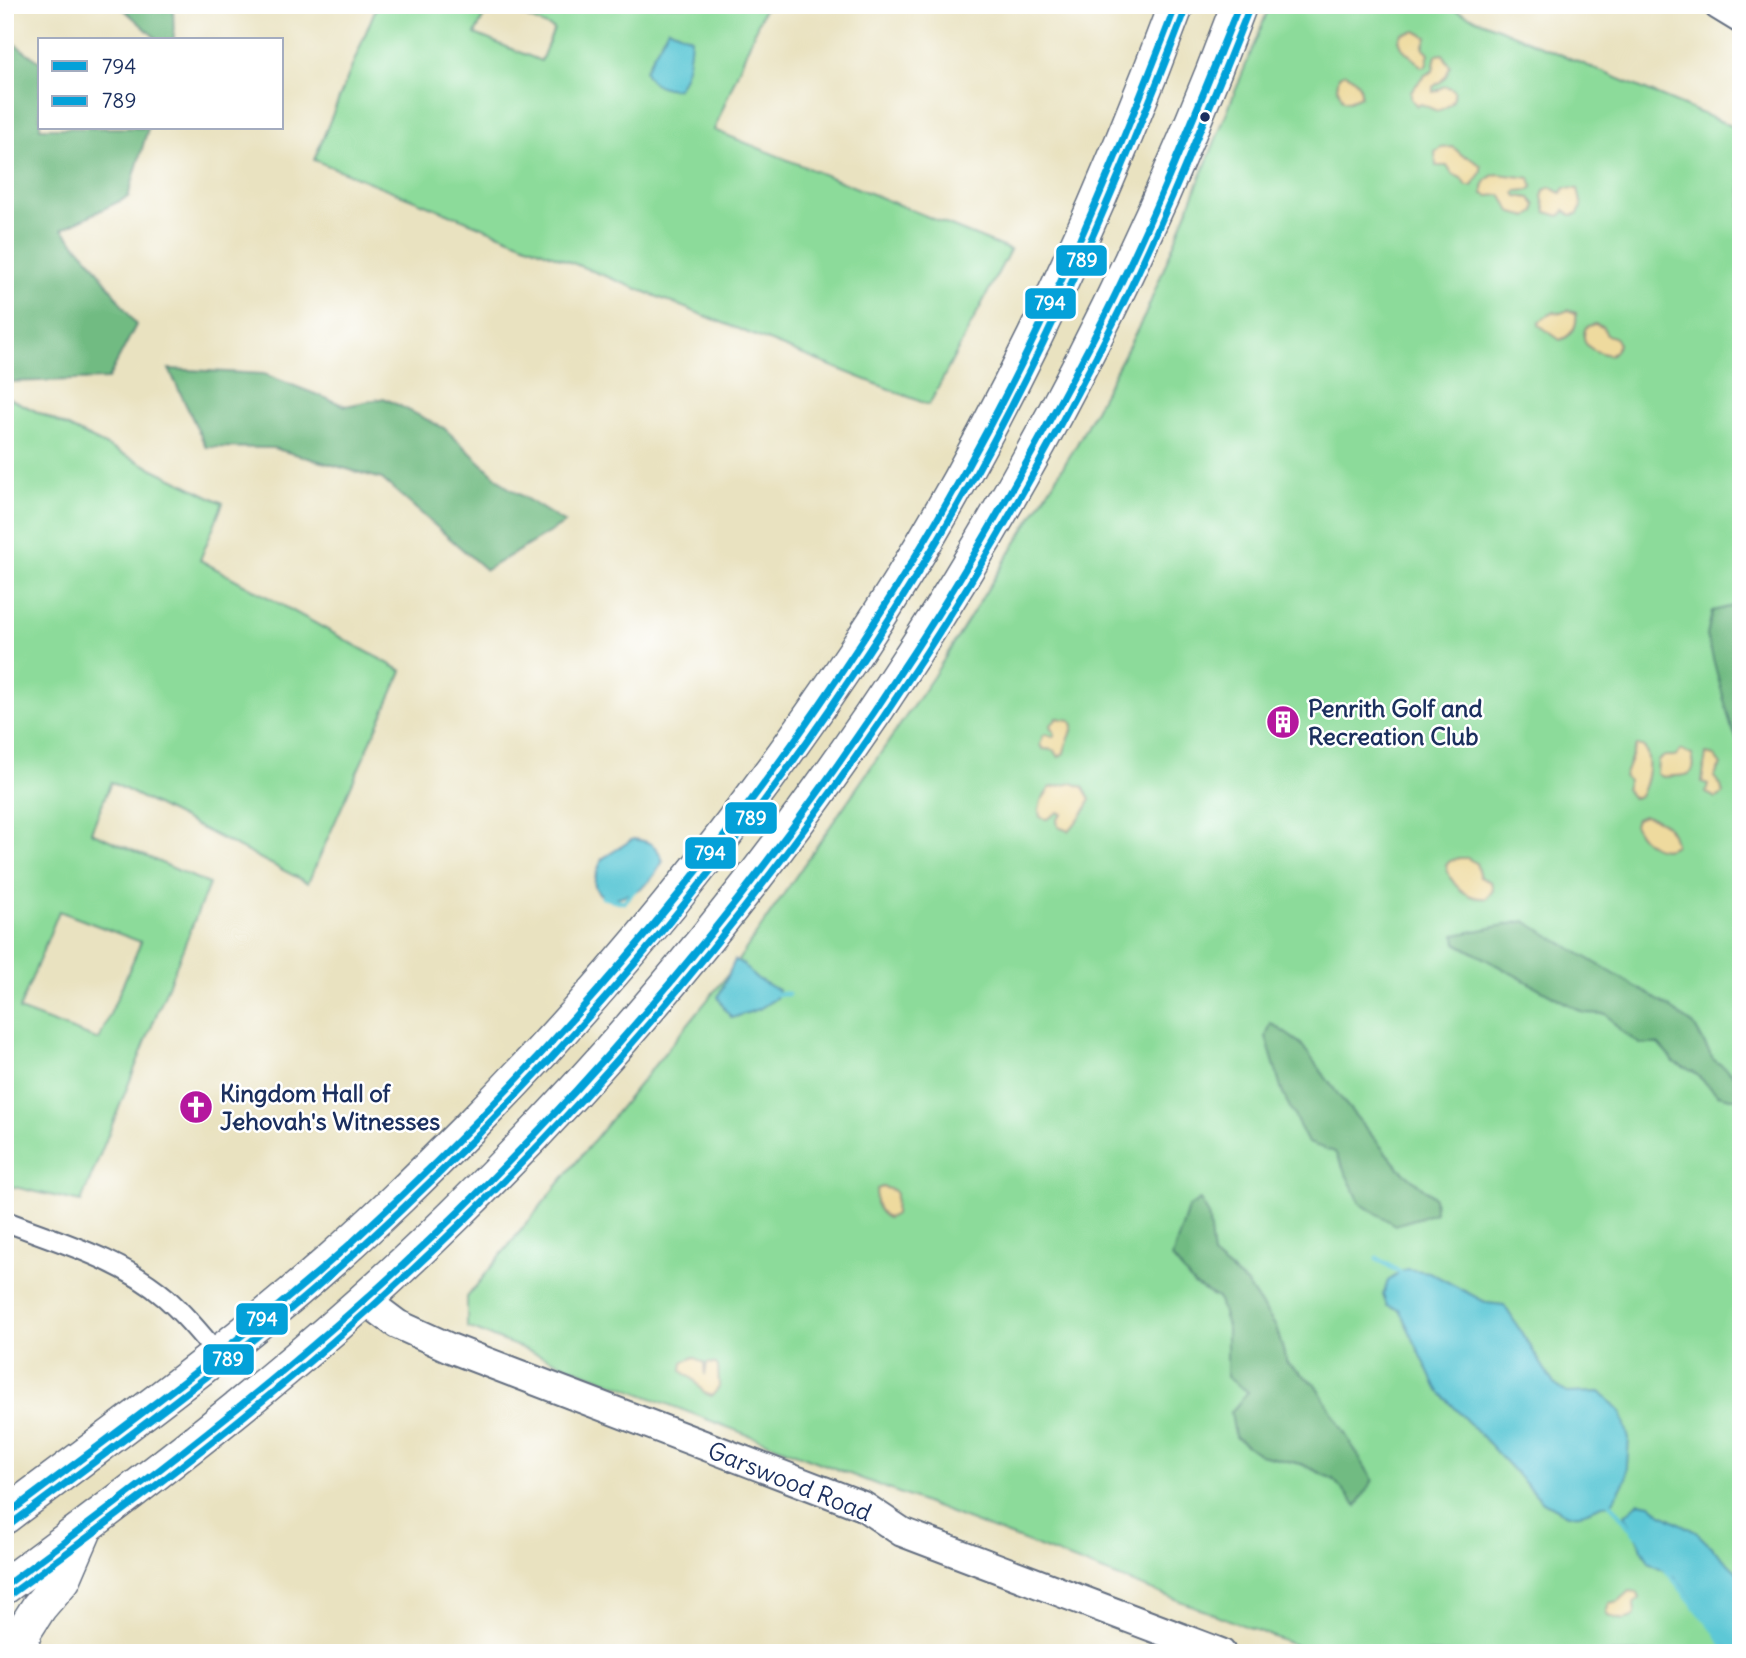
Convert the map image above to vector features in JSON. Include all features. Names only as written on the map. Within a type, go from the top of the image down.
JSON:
[{"type":"highway","points":[[5,1516],[218,1354],[328,1263],[510,1087],[675,900],[791,744],[924,541],[990,422],[1071,259],[1141,100],[1176,5]]},
{"type":"highway","points":[[5,1586],[200,1439],[314,1345],[463,1207],[566,1101],[628,1032],[767,861],[896,681],[970,564],[1039,444],[1078,370],[1173,170],[1239,5]]},
{"type":"highway","points":[[18,1653],[25,1629],[38,1607],[63,1579],[85,1528]]},
{"type":"street","points":[[1718,5],[1741,19]]},
{"type":"street","points":[[5,1221],[128,1272],[164,1297],[218,1354]]},
{"type":"street","name":"Garswood Road","points":[[365,1300],[397,1324],[438,1343],[863,1506],[902,1532],[1221,1653]]},
{"type":"green space","points":[[119,5],[173,5],[174,38],[156,38]]},
{"type":"green space","points":[[377,5],[489,5],[475,34],[541,61],[554,29],[498,5],[765,6],[714,130],[1010,250],[929,405],[314,160]]},
{"type":"green space","points":[[1270,5],[1443,5],[1741,130],[1741,1653],[1315,1653],[467,1327],[467,1297],[730,972],[933,677],[1076,446],[1145,315]]},
{"type":"green space","points":[[5,37],[38,61],[38,130],[147,130],[128,197],[62,229],[93,263],[136,325],[108,379],[5,382],[5,170],[8,163],[5,160]]},
{"type":"green space","points":[[169,369],[264,374],[346,406],[384,398],[444,428],[506,486],[565,523],[486,570],[382,479],[273,448],[206,447]]},
{"type":"green space","points":[[5,396],[223,503],[200,560],[402,671],[308,883],[111,782],[91,832],[209,884],[81,1202],[5,1185]],"holes":[[[59,911],[141,942],[99,1040],[19,1010]]]},
{"type":"green space","points":[[1733,606],[1741,611],[1741,749],[1731,726],[1707,636],[1712,611]]},
{"type":"green space","points":[[1525,921],[1663,1003],[1694,1025],[1713,1059],[1741,1080],[1741,1098],[1718,1095],[1694,1072],[1675,1063],[1658,1044],[1640,1044],[1621,1031],[1606,1014],[1584,1013],[1456,943],[1455,935]]},
{"type":"green space","points":[[1271,1023],[1301,1044],[1343,1101],[1398,1167],[1434,1197],[1435,1213],[1395,1225],[1361,1204],[1335,1152],[1308,1143],[1283,1094],[1266,1037]]},
{"type":"green space","points":[[1200,1200],[1208,1213],[1213,1256],[1246,1283],[1276,1327],[1287,1363],[1315,1384],[1373,1480],[1357,1506],[1333,1479],[1301,1464],[1260,1455],[1235,1437],[1231,1412],[1248,1392],[1227,1377],[1227,1326],[1218,1298],[1194,1285],[1172,1258],[1188,1208]]},
{"type":"sand","points":[[1416,31],[1427,37],[1423,47],[1429,53],[1426,66],[1422,67],[1403,49],[1399,40],[1402,34]]},
{"type":"sand","points":[[1443,54],[1450,66],[1444,79],[1433,87],[1433,92],[1444,86],[1449,87],[1454,90],[1452,101],[1437,111],[1421,104],[1417,106],[1411,99],[1411,91],[1425,75],[1433,71],[1436,55]]},
{"type":"sand","points":[[1346,73],[1357,83],[1361,92],[1361,96],[1349,101],[1343,100],[1337,87],[1339,76]]},
{"type":"sand","points":[[1453,147],[1481,166],[1481,172],[1472,186],[1466,186],[1447,166],[1436,166],[1435,152],[1441,148]]},
{"type":"sand","points":[[1498,174],[1530,178],[1533,187],[1515,193],[1517,196],[1530,198],[1536,205],[1535,212],[1528,217],[1512,213],[1501,195],[1483,194],[1486,181]]},
{"type":"sand","points":[[1550,187],[1561,193],[1565,188],[1578,189],[1582,207],[1577,214],[1571,215],[1564,210],[1559,216],[1546,212],[1542,197],[1544,190]]},
{"type":"sand","points":[[1568,310],[1576,313],[1576,322],[1571,333],[1564,338],[1560,340],[1539,325],[1540,321],[1553,312]]},
{"type":"sand","points":[[1595,324],[1603,327],[1607,335],[1617,340],[1616,349],[1610,355],[1593,350],[1584,339],[1586,327]]},
{"type":"sand","points":[[1057,718],[1070,720],[1073,725],[1064,753],[1059,757],[1054,750],[1043,749],[1040,745],[1046,734],[1054,737],[1050,726]]},
{"type":"sand","points":[[1636,746],[1643,746],[1648,764],[1643,791],[1640,796],[1633,798],[1625,789],[1628,780],[1624,777]]},
{"type":"sand","points":[[1680,750],[1692,755],[1694,765],[1691,772],[1665,777],[1657,774],[1658,760],[1665,756],[1676,756]]},
{"type":"sand","points":[[1706,754],[1714,756],[1721,765],[1714,777],[1723,794],[1716,798],[1706,793],[1708,784],[1702,782]]},
{"type":"sand","points":[[1072,783],[1083,787],[1090,799],[1086,809],[1069,831],[1058,827],[1057,820],[1062,814],[1058,812],[1045,819],[1040,817],[1039,810],[1041,801],[1050,788]]},
{"type":"sand","points":[[1643,816],[1665,824],[1672,833],[1675,845],[1663,849],[1646,841],[1634,825],[1636,819]]},
{"type":"sand","points":[[1459,858],[1467,858],[1476,863],[1480,877],[1491,882],[1493,890],[1487,898],[1473,897],[1455,885],[1446,865]]},
{"type":"sand","points":[[882,1187],[893,1190],[896,1194],[895,1214],[888,1218],[878,1209],[876,1202],[877,1189]]},
{"type":"sand","points":[[694,1357],[704,1363],[705,1375],[707,1363],[716,1364],[718,1367],[719,1387],[712,1396],[704,1393],[694,1380],[682,1371],[683,1362]]},
{"type":"sand","points":[[1630,1591],[1636,1592],[1639,1598],[1634,1603],[1635,1615],[1622,1620],[1608,1615],[1606,1612],[1609,1603],[1619,1601]]},
{"type":"water","points":[[668,28],[691,38],[688,63],[678,88],[658,85],[645,71]]},
{"type":"water","points":[[633,839],[652,845],[663,861],[647,884],[608,900],[597,891],[594,882],[602,859]]},
{"type":"water","points":[[735,960],[744,965],[754,977],[778,990],[776,998],[759,1009],[732,1018],[718,997]]},
{"type":"water","points":[[1406,1269],[1429,1272],[1487,1303],[1504,1305],[1554,1384],[1567,1393],[1600,1392],[1621,1412],[1629,1439],[1626,1479],[1613,1501],[1580,1514],[1567,1515],[1543,1502],[1437,1389],[1399,1309],[1387,1306],[1383,1295],[1388,1281]]},
{"type":"water","points":[[1639,1502],[1650,1504],[1662,1514],[1696,1532],[1741,1576],[1741,1653],[1732,1653],[1674,1576],[1649,1562],[1625,1515]]},
{"type":"waterway","points":[[603,897],[624,902],[635,889]]},
{"type":"waterway","points":[[771,991],[788,994]]},
{"type":"waterway","points":[[1377,1258],[1405,1276]]},
{"type":"waterway","points":[[1607,1499],[1636,1535]]},
{"type":"waterway","points":[[1663,1566],[1716,1632],[1729,1653]]},
{"type":"transit line","name":"794","points":[[5,1516],[224,1350],[350,1244],[437,1162],[601,987],[678,895],[751,801],[821,703],[886,603],[981,441],[1072,258],[1176,5]]},
{"type":"transit line","name":"794","points":[[5,1586],[258,1391],[403,1265],[475,1196],[612,1051],[740,897],[858,736],[913,653],[1028,461],[1132,260],[1239,5]]},
{"type":"transit line","name":"789","points":[[11,1524],[274,1323],[357,1251],[444,1169],[528,1083],[609,994],[686,902],[760,807],[895,609],[990,447],[1081,262],[1186,9]]},
{"type":"transit line","name":"789","points":[[11,1594],[114,1518],[265,1399],[410,1272],[552,1131],[685,981],[748,903],[866,742],[993,545],[1122,306],[1179,180],[1249,9]]},
{"type":"place","name":"Penrith Golf and Recreation Club","points":[[1283,722]]},
{"type":"place","name":"Kingdom Hall of Jehovah's Witnesses","points":[[196,1107]]}]
